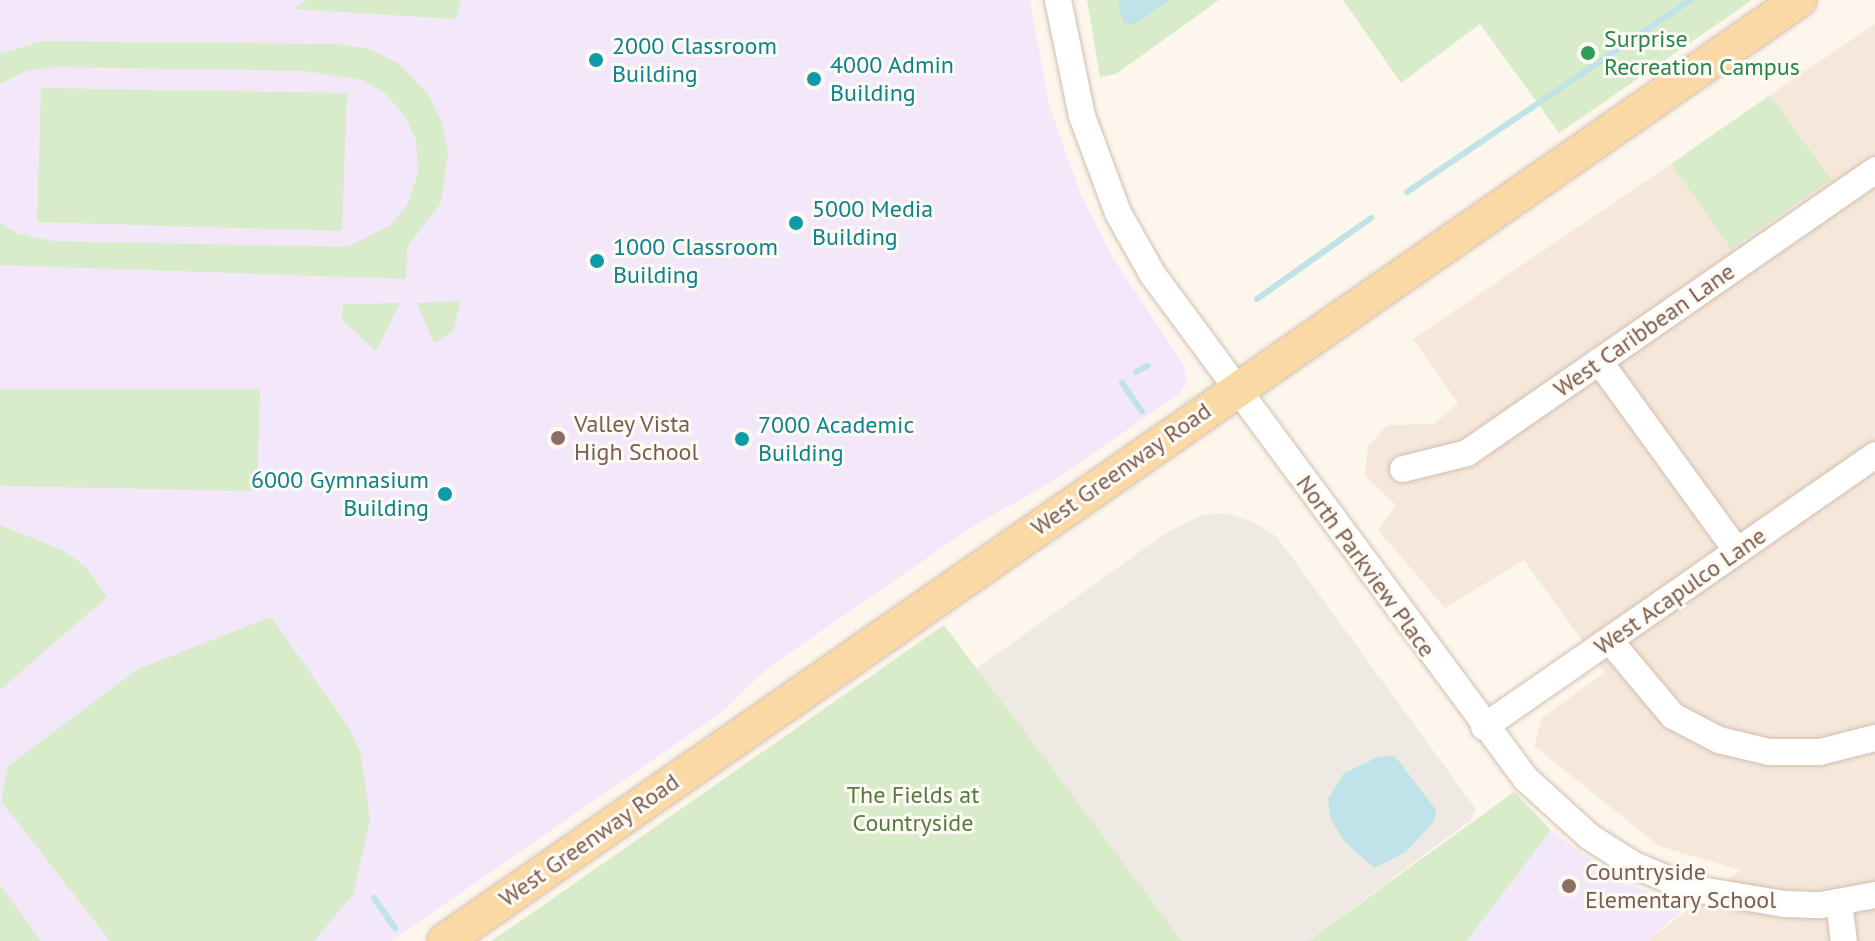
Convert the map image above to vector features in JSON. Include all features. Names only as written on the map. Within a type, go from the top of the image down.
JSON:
[{"type":"main road","name":"West Greenway Road","points":[[445,941],[1799,0]]},
{"type":"street","name":"North Parkview Place","points":[[1058,0],[1082,116],[1118,213],[1153,275],[1484,727],[1546,801],[1634,865],[1724,896],[1785,904],[1839,902],[1875,895]]},
{"type":"street","name":"West Caribbean Lane","points":[[1403,469],[1467,453],[1875,170]]},
{"type":"street","points":[[1599,361],[1737,551]]},
{"type":"street","name":"West Acapulco Lane","points":[[1484,727],[1875,455]]},
{"type":"street","points":[[1610,641],[1673,716],[1719,740],[1769,752],[1820,752],[1875,738]]},
{"type":"street","points":[[1839,902],[1844,941]]},
{"type":"shaded area","name":"Valley Vista High School","points":[[0,0],[1030,0],[1049,105],[1081,195],[1112,256],[1183,364],[1187,379],[1179,394],[1053,481],[972,527],[769,667],[719,714],[391,941],[0,941]]},
{"type":"shaded area","points":[[1875,24],[1875,941],[1647,941],[1740,870],[1659,846],[1534,746],[1542,718],[1605,672],[1524,560],[1445,608],[1378,530],[1396,505],[1365,476],[1368,447],[1387,425],[1434,424],[1458,403],[1413,339],[1671,164],[1731,249],[1830,178],[1770,95]]},
{"type":"shaded area","points":[[1224,513],[1254,522],[1277,537],[1476,809],[1471,820],[1308,941],[1182,941],[976,669],[1159,538],[1198,516]]},
{"type":"shaded area","name":"Countryside Elementary School","points":[[1551,830],[1616,879],[1686,907],[1647,941],[1467,941]]},
{"type":"green space","points":[[307,0],[461,0],[456,19],[294,9]]},
{"type":"green space","points":[[1087,0],[1219,0],[1116,74],[1100,77]]},
{"type":"green space","name":"Surprise Recreation Campus","points":[[1343,0],[1752,0],[1559,133],[1480,24],[1401,83]]},
{"type":"green space","points":[[43,41],[337,44],[369,49],[398,63],[428,94],[442,122],[448,153],[441,203],[407,247],[406,279],[0,265],[0,223],[19,234],[53,241],[347,247],[391,225],[407,205],[418,173],[416,140],[405,117],[386,94],[362,80],[305,71],[54,67],[26,71],[0,84],[0,54]]},
{"type":"green space","points":[[41,88],[347,93],[342,231],[37,222]]},
{"type":"green space","points":[[1770,95],[1831,179],[1731,249],[1671,164]]},
{"type":"green space","points":[[461,301],[453,331],[434,344],[417,303]]},
{"type":"green space","points":[[400,303],[376,351],[342,320],[343,304]]},
{"type":"green space","points":[[0,389],[260,389],[257,491],[0,486]]},
{"type":"green space","points":[[0,525],[64,551],[85,566],[107,597],[0,690]]},
{"type":"green space","points":[[271,617],[350,729],[361,754],[370,820],[353,895],[314,941],[110,941],[1,801],[8,766],[138,669]]},
{"type":"green space","name":"The Fields at Countryside","points":[[944,625],[1182,941],[491,941],[532,913]]},
{"type":"green space","points":[[1514,792],[1551,830],[1467,941],[1308,941]]},
{"type":"green space","points":[[0,885],[41,941],[0,941]]},
{"type":"water","points":[[1117,0],[1171,0],[1134,24],[1124,23]]},
{"type":"water","points":[[1395,756],[1436,810],[1435,820],[1406,852],[1374,868],[1344,841],[1331,820],[1328,799],[1344,773],[1378,757]]},
{"type":"waterway","points":[[1407,192],[1691,0]]},
{"type":"waterway","points":[[1257,299],[1371,218]]},
{"type":"waterway","points":[[1136,372],[1147,366]]},
{"type":"waterway","points":[[1122,383],[1142,412]]},
{"type":"waterway","points":[[374,898],[395,928]]},
{"type":"place","name":"Surprise Recreation Campus","points":[[1588,53]]},
{"type":"place","name":"2000 Classroom Building","points":[[596,60]]},
{"type":"place","name":"4000 Admin Building","points":[[814,79]]},
{"type":"place","name":"5000 Media Building","points":[[796,223]]},
{"type":"place","name":"1000 Classroom Building","points":[[597,261]]},
{"type":"place","name":"Valley Vista High School","points":[[558,438]]},
{"type":"place","name":"7000 Academic Building","points":[[742,439]]},
{"type":"place","name":"6000 Gymnasium Building","points":[[445,494]]},
{"type":"place","name":"Countryside Elementary School","points":[[1569,886]]}]
